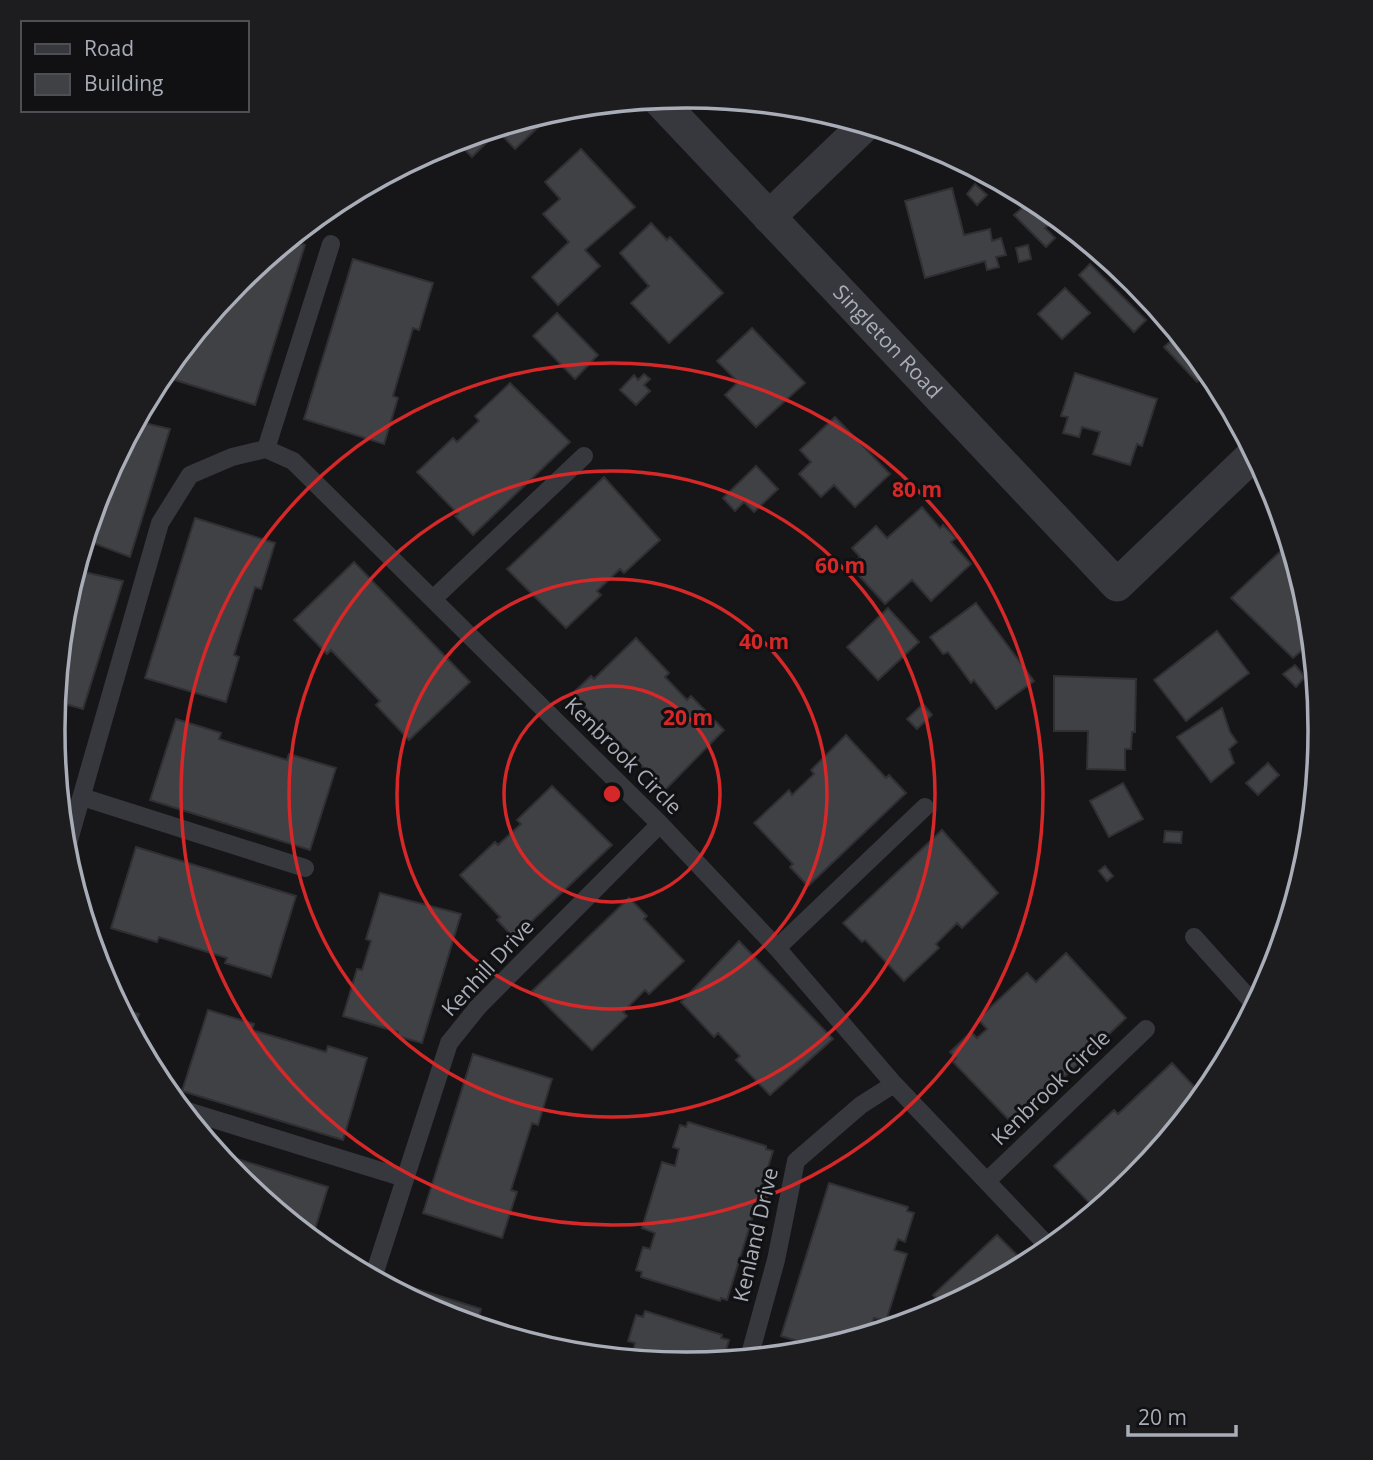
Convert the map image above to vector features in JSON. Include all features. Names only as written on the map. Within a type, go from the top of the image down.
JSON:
[{"type":"street","name":"Singleton Road","points":[[667,109],[1117,585],[1247,461]]},
{"type":"street","points":[[769,217],[857,132]]},
{"type":"lane","points":[[73,827],[160,523],[190,475],[232,457],[266,449],[331,244]]},
{"type":"lane","name":"Kenbrook Circle","points":[[266,449],[293,461],[660,824],[777,948],[894,1084],[1042,1240]]},
{"type":"lane","points":[[433,599],[584,456]]},
{"type":"lane","points":[[82,797],[305,867]]},
{"type":"lane","points":[[777,948],[925,807]]},
{"type":"lane","name":"Kenhill Drive","points":[[376,1268],[449,1043],[478,1007],[660,824]]},
{"type":"lane","points":[[1194,937],[1248,997]]},
{"type":"lane","name":"Kenbrook Circle","points":[[987,1181],[1146,1029]]},
{"type":"lane","name":"Kenland Drive","points":[[752,1348],[776,1260],[796,1161],[861,1105],[894,1084]]},
{"type":"lane","points":[[198,1114],[404,1178]]},
{"type":"building","points":[[540,126],[515,149],[503,136]]},
{"type":"building","points":[[488,141],[472,157],[465,150]]},
{"type":"building","points":[[581,149],[635,207],[585,250],[600,266],[558,305],[532,277],[569,242],[543,214],[560,199],[545,182]]},
{"type":"building","points":[[975,184],[987,195],[977,205],[967,194]]},
{"type":"building","points":[[952,188],[964,235],[990,229],[992,241],[1001,238],[1006,255],[996,257],[999,267],[987,270],[985,261],[925,278],[905,201]]},
{"type":"building","points":[[1023,207],[1048,225],[1045,228],[1055,238],[1046,247],[1014,215]]},
{"type":"building","points":[[651,223],[667,240],[670,237],[723,293],[669,343],[631,303],[649,286],[620,253]]},
{"type":"building","points":[[300,244],[305,245],[255,405],[175,380],[193,352],[247,290]]},
{"type":"building","points":[[1028,245],[1031,259],[1019,262],[1016,248]]},
{"type":"building","points":[[353,259],[433,283],[419,330],[413,328],[393,396],[398,398],[384,444],[304,419]]},
{"type":"building","points":[[1090,264],[1146,320],[1134,332],[1079,275]]},
{"type":"building","points":[[1065,288],[1090,313],[1062,339],[1038,314]]},
{"type":"building","points":[[557,313],[598,355],[575,379],[533,336]]},
{"type":"building","points":[[752,328],[805,383],[756,427],[725,395],[738,382],[717,361]]},
{"type":"building","points":[[1171,341],[1199,380],[1197,382],[1164,347]]},
{"type":"building","points":[[1075,373],[1157,399],[1142,446],[1137,444],[1130,465],[1093,454],[1100,432],[1082,427],[1079,437],[1063,433],[1068,417],[1061,416]]},
{"type":"building","points":[[644,374],[650,379],[644,385],[650,391],[636,405],[620,390],[634,375],[638,380]]},
{"type":"building","points":[[510,383],[570,442],[473,535],[455,516],[458,514],[417,472],[453,438],[457,442],[479,421],[475,416]]},
{"type":"building","points":[[835,417],[890,474],[855,507],[834,485],[821,497],[799,474],[811,462],[800,450]]},
{"type":"building","points":[[146,423],[170,429],[130,557],[94,543],[112,492]]},
{"type":"building","points":[[756,466],[778,489],[754,512],[744,502],[735,511],[723,498]]},
{"type":"building","points":[[604,477],[660,540],[624,573],[620,569],[597,591],[601,595],[566,628],[507,569]]},
{"type":"building","points":[[922,507],[940,528],[943,525],[956,538],[951,542],[971,564],[931,601],[912,580],[885,604],[850,566],[860,557],[852,548],[876,526],[887,538]]},
{"type":"building","points":[[195,518],[275,543],[261,589],[255,587],[234,655],[239,657],[226,702],[145,678]]},
{"type":"building","points":[[1281,550],[1303,650],[1293,658],[1231,598]]},
{"type":"building","points":[[354,562],[470,682],[409,740],[376,705],[380,701],[331,650],[327,654],[294,620]]},
{"type":"building","points":[[85,572],[123,581],[83,709],[66,704],[70,649]]},
{"type":"building","points":[[976,603],[1034,681],[996,709],[974,680],[971,683],[948,652],[943,654],[930,637]]},
{"type":"building","points":[[888,608],[919,642],[878,680],[847,647]]},
{"type":"building","points":[[1217,631],[1249,673],[1186,721],[1154,680]]},
{"type":"building","points":[[636,638],[669,673],[665,677],[687,700],[691,696],[724,730],[665,790],[572,694],[591,676],[594,679]]},
{"type":"building","points":[[1295,665],[1305,677],[1296,687],[1283,674]]},
{"type":"building","points":[[1054,676],[1136,679],[1135,732],[1132,732],[1131,749],[1125,749],[1125,770],[1087,769],[1088,731],[1054,731]]},
{"type":"building","points":[[923,704],[932,715],[917,729],[907,719]]},
{"type":"building","points":[[1222,708],[1230,732],[1237,742],[1229,749],[1234,763],[1211,782],[1177,737]]},
{"type":"building","points":[[176,719],[221,733],[219,739],[287,760],[289,754],[336,768],[310,850],[150,800]]},
{"type":"building","points":[[846,735],[886,778],[889,775],[906,793],[808,886],[790,867],[793,864],[754,823],[789,790],[792,795],[814,774],[811,770]]},
{"type":"building","points":[[1268,763],[1279,775],[1258,795],[1246,783]]},
{"type":"building","points":[[1123,783],[1143,819],[1109,837],[1090,801]]},
{"type":"building","points":[[552,786],[612,845],[514,938],[497,920],[500,917],[460,875],[495,842],[498,845],[521,824],[517,820]]},
{"type":"building","points":[[942,830],[998,893],[962,928],[957,923],[936,944],[939,948],[904,981],[865,940],[862,942],[843,923]]},
{"type":"building","points":[[1165,831],[1182,832],[1181,843],[1164,842]]},
{"type":"building","points":[[136,847],[296,896],[271,977],[225,963],[227,958],[159,937],[157,942],[111,928]]},
{"type":"building","points":[[1105,866],[1113,876],[1107,881],[1099,871]]},
{"type":"building","points":[[380,893],[461,914],[422,1043],[397,1036],[398,1032],[343,1016],[357,969],[362,970],[371,941],[366,939]]},
{"type":"building","points":[[629,898],[647,916],[644,919],[684,961],[649,994],[645,990],[623,1012],[627,1016],[592,1050],[532,991]]},
{"type":"building","points":[[739,941],[833,1039],[770,1095],[736,1060],[740,1056],[718,1033],[714,1037],[681,1002]]},
{"type":"building","points":[[1066,953],[1126,1018],[1016,1123],[1011,1117],[1008,1119],[953,1062],[956,1058],[950,1052],[971,1032],[977,1038],[987,1029],[978,1019],[1027,973],[1036,982]]},
{"type":"building","points":[[208,1010],[254,1024],[252,1030],[326,1052],[328,1046],[367,1058],[343,1140],[182,1091]]},
{"type":"building","points":[[473,1054],[552,1079],[538,1125],[532,1123],[511,1190],[517,1192],[502,1238],[423,1213]]},
{"type":"building","points":[[1172,1063],[1195,1087],[1154,1140],[1089,1203],[1054,1166],[1114,1110],[1118,1114]]},
{"type":"building","points":[[688,1122],[766,1146],[766,1149],[773,1151],[727,1300],[721,1298],[720,1301],[641,1277],[642,1272],[636,1270],[643,1247],[650,1249],[655,1233],[642,1228],[662,1162],[675,1166],[679,1149],[673,1147],[680,1125],[686,1127]]},
{"type":"building","points":[[236,1159],[328,1187],[315,1228]]},
{"type":"building","points":[[829,1183],[908,1207],[907,1211],[914,1213],[905,1242],[898,1239],[894,1250],[907,1254],[887,1319],[874,1318],[872,1323],[808,1340],[799,1341],[781,1336]]},
{"type":"building","points":[[997,1235],[1018,1256],[961,1288],[935,1299],[933,1295]]},
{"type":"building","points":[[410,1287],[481,1309],[479,1316]]},
{"type":"building","points":[[645,1311],[722,1335],[721,1338],[729,1340],[726,1350],[686,1352],[634,1349],[635,1343],[628,1341],[636,1315],[643,1317]]}]
